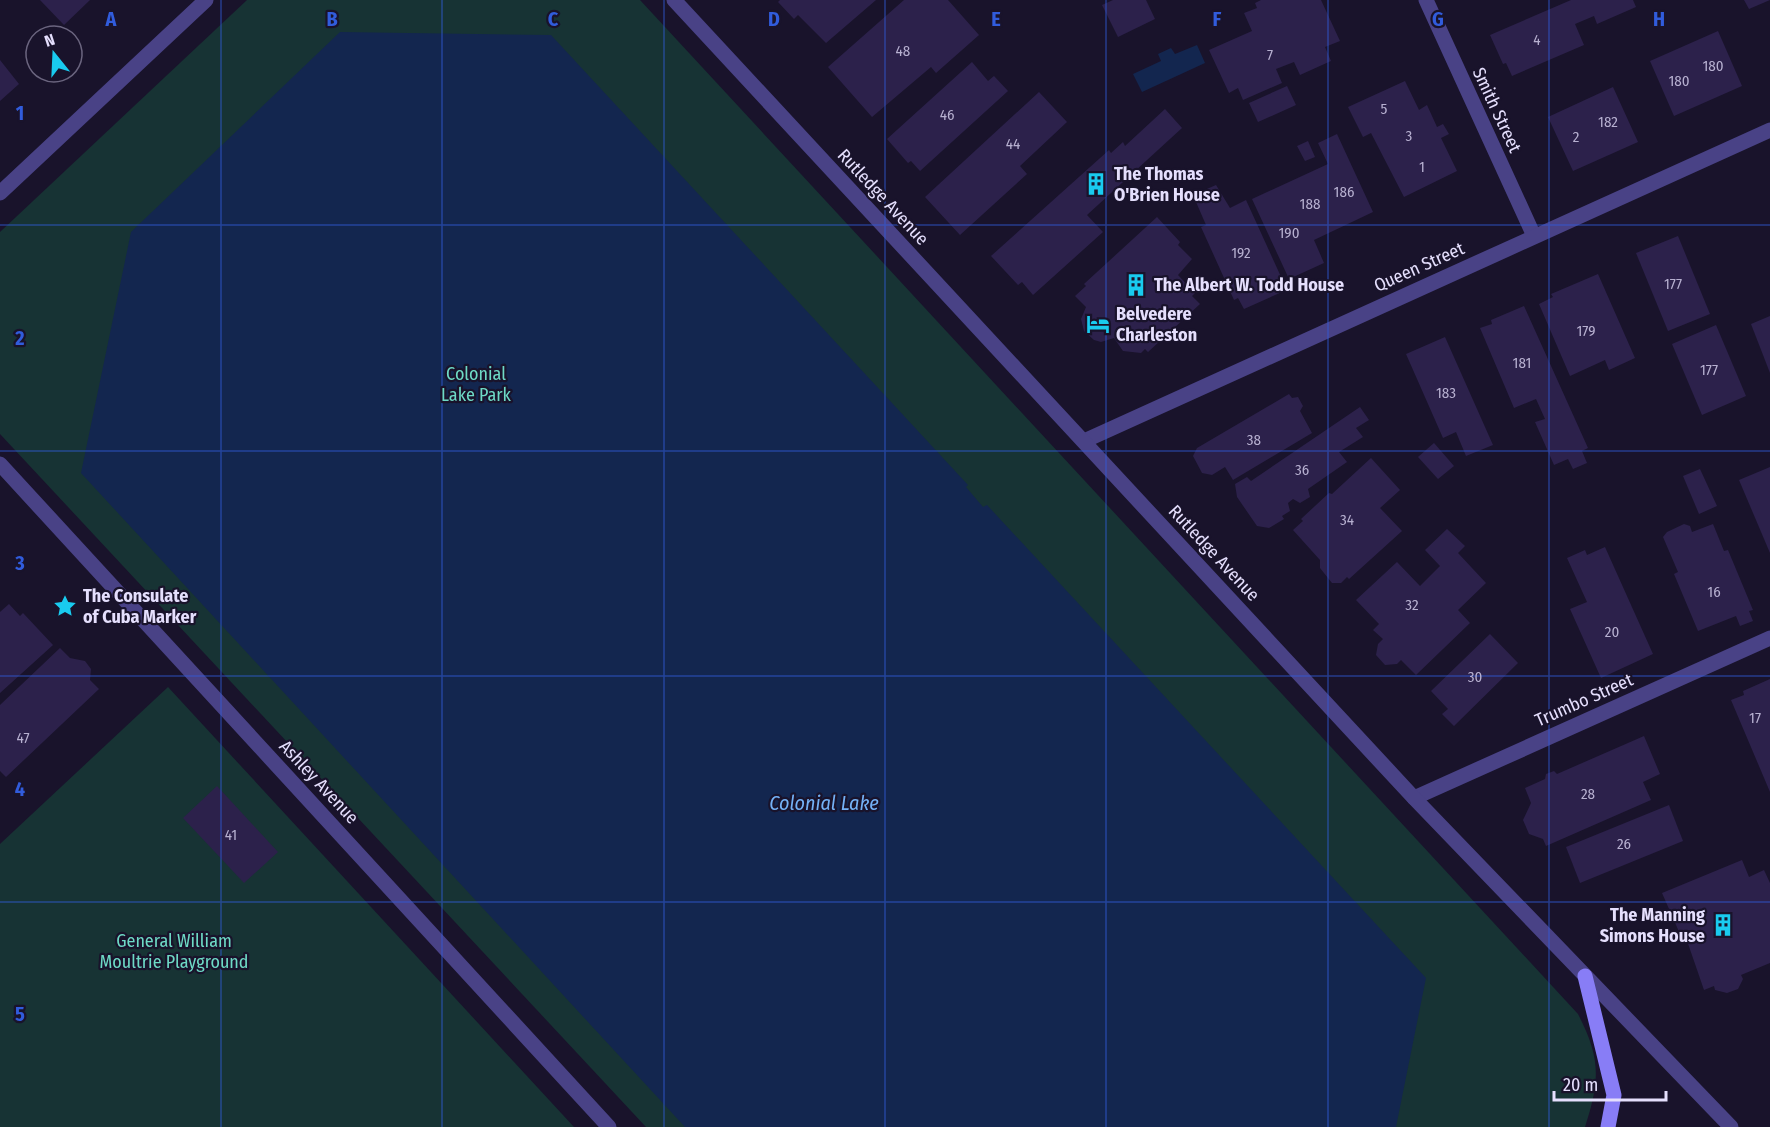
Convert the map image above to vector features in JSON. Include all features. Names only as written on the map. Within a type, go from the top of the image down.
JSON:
[{"type":"main road","points":[[1585,976],[1614,1095],[1608,1127]]},
{"type":"street","points":[[0,193],[206,0]]},
{"type":"street","name":"Rutledge Avenue","points":[[674,0],[1414,798],[1731,1127]]},
{"type":"street","name":"Smith Street","points":[[1426,0],[1534,236]]},
{"type":"street","name":"Queen Street","points":[[1084,441],[1770,130]]},
{"type":"street","name":"Ashley Avenue","points":[[0,464],[609,1127]]},
{"type":"street","name":"Trumbo Street","points":[[1414,798],[1770,638]]},
{"type":"green space","name":"Colonial Lake","points":[[247,0],[640,0],[1578,1014],[1591,1044],[1596,1070],[1593,1096],[1585,1127],[646,1127],[0,434],[0,232]]},
{"type":"green space","name":"General William Moultrie Playground","points":[[168,687],[574,1127],[0,1127],[0,844]]},
{"type":"water","name":"Colonial Lake","points":[[340,32],[551,35],[968,485],[966,487],[983,507],[987,505],[1426,978],[1396,1127],[685,1127],[81,473],[131,232]]},
{"type":"water","points":[[1197,45],[1205,63],[1142,92],[1133,74],[1161,61],[1158,54],[1171,48],[1175,54]]},
{"type":"building","points":[[40,0],[90,0],[65,24]]},
{"type":"building","points":[[780,0],[876,0],[826,43],[798,15],[794,19],[778,2]]},
{"type":"building","points":[[904,0],[948,0],[979,35],[936,73],[931,67],[872,117],[828,67]]},
{"type":"building","points":[[1113,0],[1146,0],[1155,19],[1118,37],[1102,5]]},
{"type":"building","points":[[1261,0],[1321,0],[1340,41],[1325,47],[1331,61],[1300,75],[1294,62],[1276,69],[1282,83],[1243,100],[1238,88],[1229,93],[1209,50],[1252,31],[1244,13],[1257,8],[1255,3]]},
{"type":"building","points":[[1571,0],[1633,0],[1636,7],[1597,24],[1594,16],[1575,24],[1584,45],[1512,76],[1506,63],[1503,64],[1490,35]]},
{"type":"building","points":[[1744,0],[1770,0],[1749,9]]},
{"type":"building","points":[[1718,31],[1742,86],[1674,116],[1650,61]]},
{"type":"building","points":[[0,60],[19,84],[0,101]]},
{"type":"building","points":[[972,62],[988,81],[994,76],[1008,91],[920,171],[911,161],[908,163],[887,139]]},
{"type":"building","points":[[1405,81],[1419,110],[1427,105],[1437,127],[1443,124],[1449,134],[1441,138],[1457,171],[1404,197],[1371,133],[1363,137],[1348,107]]},
{"type":"building","points":[[1287,86],[1296,105],[1258,122],[1249,103]]},
{"type":"building","points":[[1613,87],[1638,142],[1573,171],[1548,117]]},
{"type":"building","points":[[1039,92],[1067,122],[1020,166],[1027,174],[960,235],[925,197]]},
{"type":"building","name":"The Thomas O'Brien House","points":[[1165,109],[1182,128],[1087,215],[1103,232],[1033,295],[1022,282],[1018,285],[991,256],[1109,150],[1111,153],[1123,142],[1125,146]]},
{"type":"building","points":[[1337,134],[1373,212],[1314,240],[1324,263],[1289,279],[1252,199],[1328,164],[1318,143]]},
{"type":"building","points":[[1308,141],[1315,157],[1305,161],[1297,146]]},
{"type":"building","points":[[1216,185],[1230,208],[1246,200],[1282,279],[1277,281],[1282,292],[1244,309],[1238,298],[1234,300],[1201,227],[1206,225],[1193,195]]},
{"type":"building","name":"The Albert W. Todd House","points":[[1157,217],[1192,259],[1178,275],[1195,293],[1192,296],[1200,304],[1148,352],[1145,349],[1141,353],[1123,351],[1114,338],[1101,342],[1094,340],[1084,331],[1081,319],[1086,307],[1075,296],[1086,286],[1084,284]]},
{"type":"building","points":[[1678,236],[1710,314],[1668,331],[1636,253]]},
{"type":"building","points":[[1598,274],[1635,358],[1609,370],[1605,360],[1570,376],[1539,304],[1553,297],[1551,294]]},
{"type":"building","points":[[1524,306],[1588,448],[1582,451],[1587,463],[1573,469],[1568,459],[1554,465],[1535,422],[1545,419],[1536,399],[1514,408],[1480,328],[1492,324],[1491,320]]},
{"type":"building","points":[[1770,316],[1770,373],[1751,324]]},
{"type":"building","points":[[1716,325],[1746,396],[1702,415],[1672,344]]},
{"type":"building","points":[[1445,337],[1493,445],[1466,456],[1456,432],[1443,438],[1406,354]]},
{"type":"building","points":[[1289,394],[1292,398],[1298,397],[1303,406],[1300,411],[1312,433],[1233,480],[1225,467],[1212,475],[1202,473],[1193,456],[1197,448]]},
{"type":"building","points":[[1360,407],[1369,420],[1356,428],[1363,437],[1339,452],[1347,462],[1308,489],[1310,497],[1300,503],[1293,499],[1288,503],[1290,511],[1282,516],[1284,519],[1269,528],[1257,526],[1237,497],[1235,484],[1247,477],[1251,481]]},
{"type":"building","points":[[1434,443],[1454,466],[1438,479],[1418,457]]},
{"type":"building","points":[[1371,458],[1400,490],[1380,508],[1402,531],[1349,579],[1347,577],[1341,583],[1332,583],[1320,568],[1320,560],[1293,530],[1303,521],[1301,519],[1329,493],[1332,494]]},
{"type":"building","points":[[1770,467],[1770,553],[1739,480]]},
{"type":"building","points":[[1700,469],[1717,506],[1699,514],[1683,476]]},
{"type":"building","points":[[1684,524],[1690,526],[1692,532],[1713,524],[1724,551],[1728,550],[1753,610],[1749,611],[1753,621],[1740,626],[1736,616],[1698,631],[1674,574],[1678,572],[1663,537],[1667,532]]},
{"type":"building","points":[[1447,529],[1465,546],[1458,553],[1486,583],[1458,610],[1470,623],[1416,675],[1401,660],[1397,664],[1385,665],[1376,655],[1378,644],[1383,639],[1373,630],[1379,624],[1356,600],[1397,562],[1420,586],[1440,566],[1425,550]]},
{"type":"building","points":[[1605,547],[1653,654],[1601,678],[1570,609],[1587,602],[1567,558],[1585,550],[1587,555]]},
{"type":"building","points":[[9,604],[20,616],[23,613],[53,645],[0,693],[0,612]]},
{"type":"building","points":[[1490,634],[1518,663],[1454,726],[1442,714],[1448,709],[1431,691]]},
{"type":"building","points":[[60,648],[70,658],[85,661],[91,669],[90,680],[99,689],[6,777],[0,771],[0,705]]},
{"type":"building","points":[[1770,679],[1770,792],[1731,700],[1744,695],[1743,691]]},
{"type":"building","points":[[1644,736],[1660,774],[1643,782],[1651,800],[1546,846],[1543,839],[1529,834],[1523,820],[1531,803],[1525,788],[1545,779],[1546,774],[1554,771],[1557,774]]},
{"type":"building","points":[[217,786],[278,852],[244,883],[183,818]]},
{"type":"building","points":[[1669,805],[1683,841],[1580,883],[1566,847]]},
{"type":"building","name":"The Manning Simons House","points":[[1742,860],[1749,877],[1764,870],[1770,883],[1770,963],[1741,975],[1743,979],[1738,989],[1727,993],[1715,990],[1714,986],[1704,990],[1684,932],[1680,934],[1662,893]]},
{"type":"place","name":"The Thomas O'Brien House","points":[[1096,184]]},
{"type":"place","name":"The Albert W. Todd House","points":[[1136,285]]},
{"type":"place","name":"Belvedere Charleston","points":[[1098,324]]},
{"type":"place","name":"The Consulate of Cuba Marker","points":[[65,606]]},
{"type":"place","name":"The Manning Simons House","points":[[1723,925]]},
{"type":"park label","name":"Colonial Lake Park","points":[[476,384]]}]
